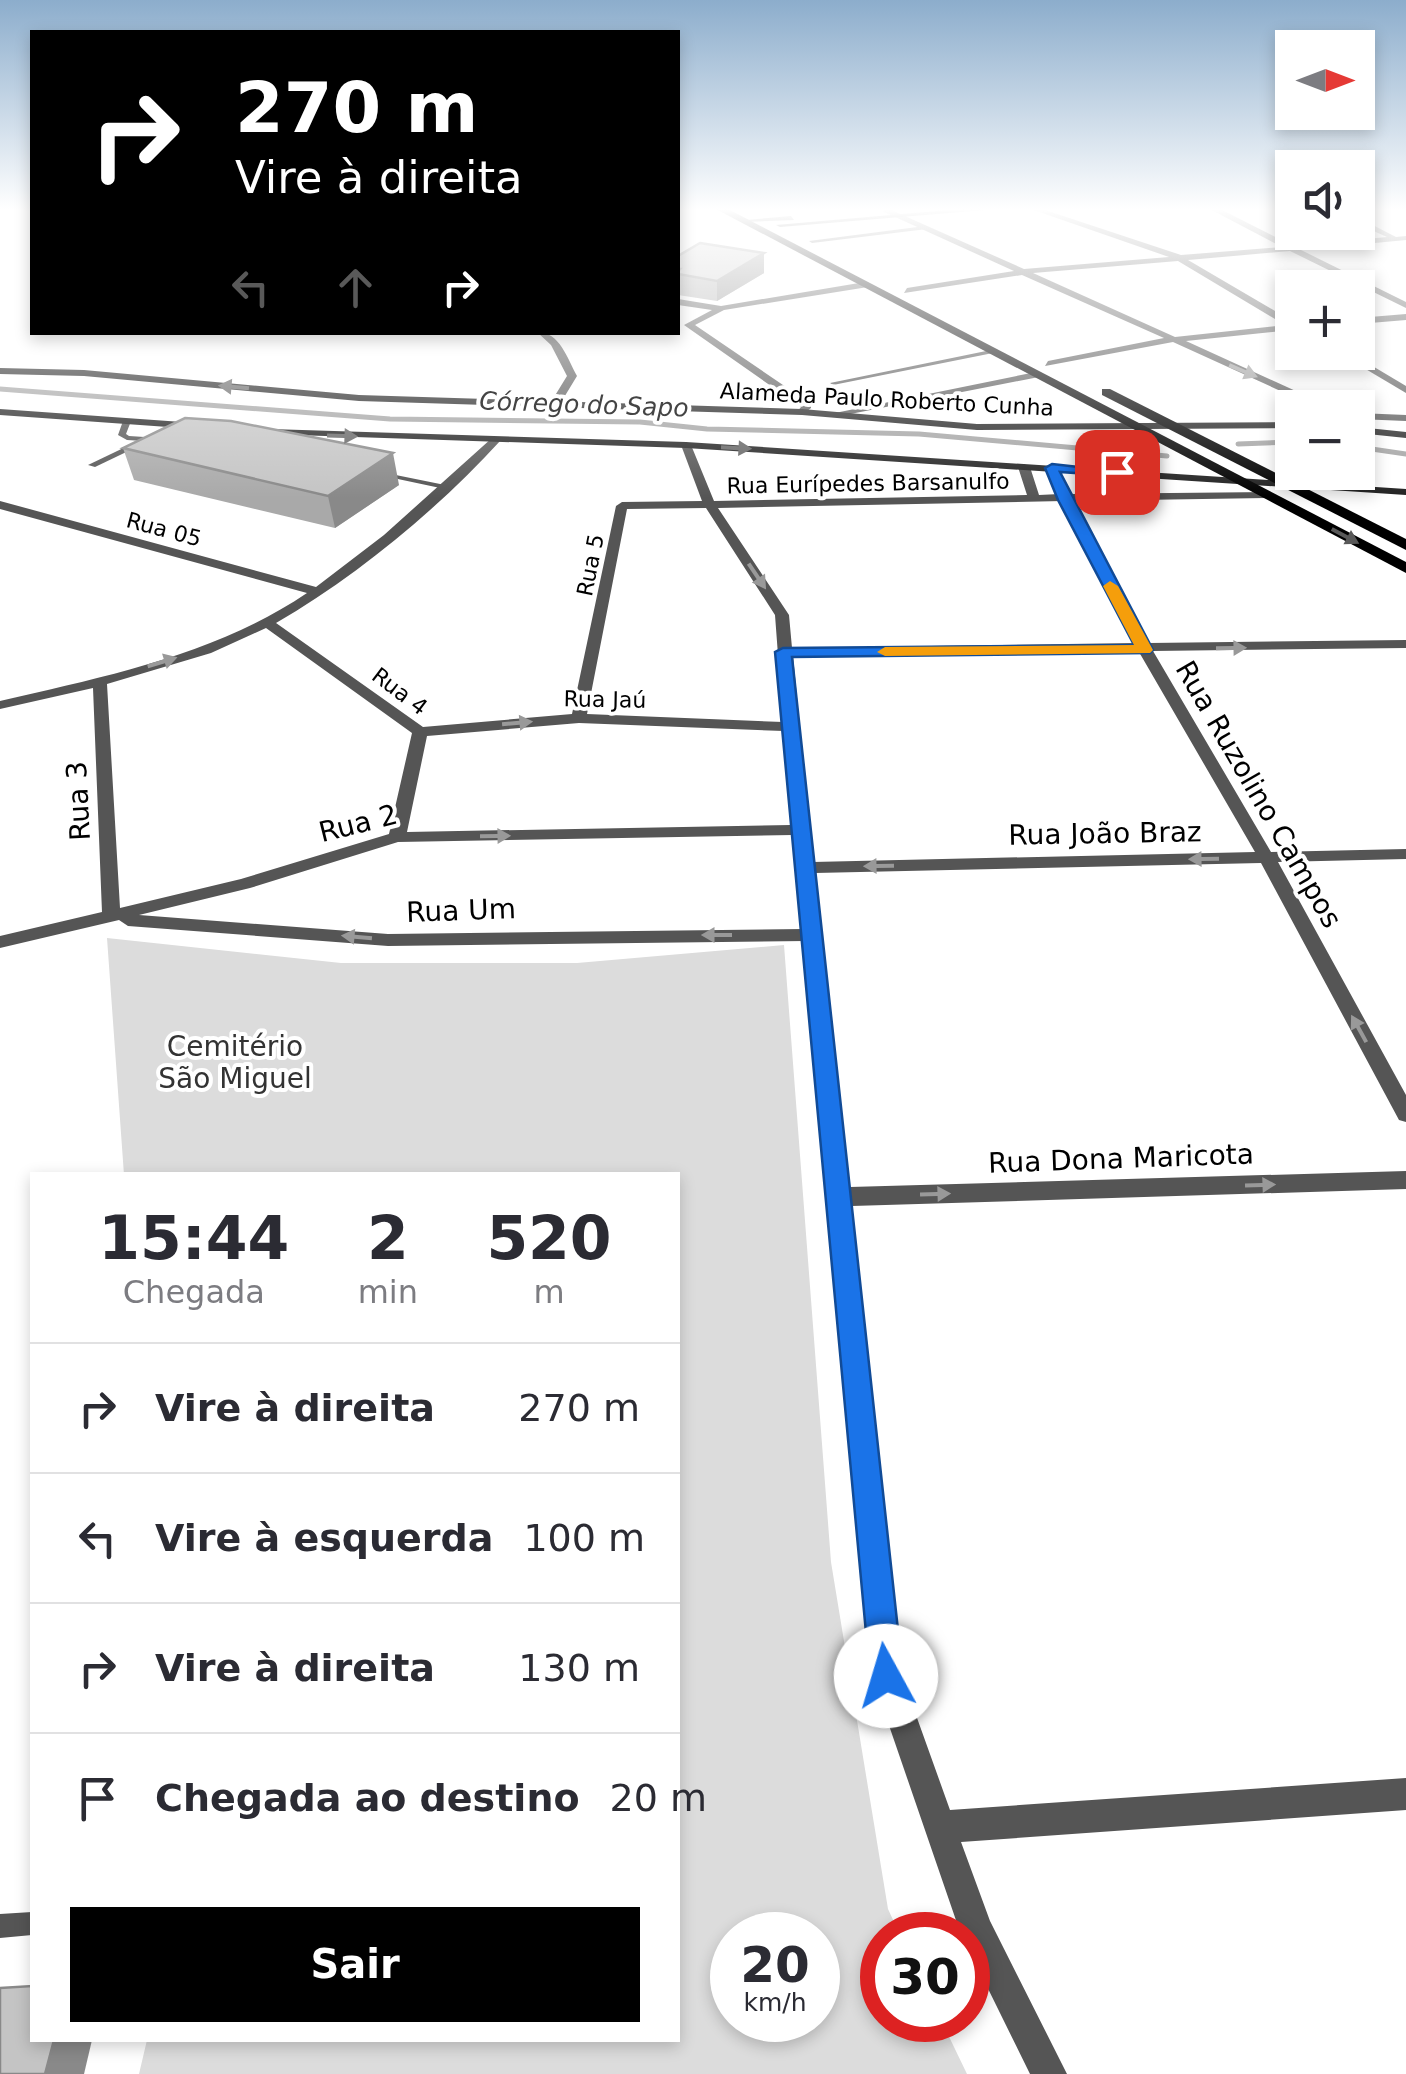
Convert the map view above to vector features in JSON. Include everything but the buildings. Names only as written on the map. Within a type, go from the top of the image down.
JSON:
[{"type":"main road","points":[[900,304],[1406,568]]},
{"type":"main road","points":[[932,304],[1063,371]]},
{"type":"main road","points":[[1095,387],[1275,475]]},
{"type":"main road","points":[[1305,490],[1406,544]]},
{"type":"street","points":[[691,304],[722,308],[748,304]]},
{"type":"street","points":[[1090,304],[1286,390]]},
{"type":"street","points":[[722,308],[689,325],[806,406],[802,412]]},
{"type":"street","points":[[1375,320],[1406,317]]},
{"type":"street","points":[[1048,364],[1168,340],[1275,328]]},
{"type":"street","points":[[545,335],[555,343],[572,376],[556,402]]},
{"type":"street","points":[[555,343],[566,335]]},
{"type":"street","name":"Alameda Paulo Roberto Cunha","points":[[0,370],[84,373],[359,398],[802,412],[977,426],[1275,424]]},
{"type":"street","points":[[1372,370],[1406,390]]},
{"type":"street","points":[[836,414],[1036,375]]},
{"type":"street","points":[[0,412],[214,428]]},
{"type":"street","points":[[1375,417],[1406,418]]},
{"type":"street","points":[[248,430],[686,445],[1275,484]]},
{"type":"street","points":[[1375,432],[1406,435]]},
{"type":"street","points":[[0,705],[100,681],[267,623],[354,568],[496,440]]},
{"type":"street","points":[[686,445],[710,506],[782,615],[790,728],[814,935],[886,1676],[943,1827],[976,1929],[1050,2074]]},
{"type":"street","points":[[1024,467],[1036,500]]},
{"type":"street","name":"Rua Ruzolino Campos","points":[[1052,468],[1064,500],[1145,650],[1266,857],[1406,1114]]},
{"type":"street","points":[[1370,490],[1406,492]]},
{"type":"street","name":"Rua Eurípedes Barsanulfo","points":[[710,506],[1266,494]]},
{"type":"street","name":"Rua 05","points":[[0,505],[318,592]]},
{"type":"street","name":"Rua 5","points":[[579,718],[622,506],[710,506]]},
{"type":"street","name":"Rua 4","points":[[267,623],[420,732],[397,837]]},
{"type":"street","points":[[783,652],[1406,644]]},
{"type":"street","name":"Rua 3","points":[[100,681],[112,918]]},
{"type":"street","name":"Rua Jaú","points":[[420,732],[579,718],[790,728]]},
{"type":"street","name":"Rua 2","points":[[0,942],[112,918],[397,837],[800,830]]},
{"type":"street","name":"Rua João Braz","points":[[805,868],[1406,854]]},
{"type":"street","name":"Rua Um","points":[[112,918],[388,940],[814,935]]},
{"type":"street","name":"Rua Dona Maricota","points":[[838,1196],[1406,1180]]},
{"type":"street","points":[[943,1827],[1406,1794]]},
{"type":"lane","points":[[833,382],[991,352]]},
{"type":"lane","points":[[127,421],[122,435],[175,440]]},
{"type":"lane","points":[[92,465],[148,439]]},
{"type":"lane","points":[[369,471],[444,487]]},
{"type":"lane","points":[[0,1926],[30,1924]]},
{"type":"green space","name":"Cemitério São Miguel","points":[[107,938],[341,963],[577,963],[784,945],[831,1562],[889,1912],[860,1912],[860,2042],[952,2042],[967,2074],[139,2074],[147,2042],[680,2042],[680,1172],[124,1172]]},
{"type":"waterway","name":"Córrego do Sapo","points":[[0,389],[390,419],[640,422],[707,429],[919,434],[1167,456]]},
{"type":"waterway","name":"Córrego do Sapo","points":[[1238,444],[1275,443]]},
{"type":"waterway","name":"Córrego do Sapo","points":[[1375,449],[1406,454]]},
{"type":"slow traffic","points":[[885,652],[1145,650],[1110,586]]},
{"type":"route","points":[[886,1676],[783,652],[1145,650],[1064,500],[1052,468],[1117,472]]}]
